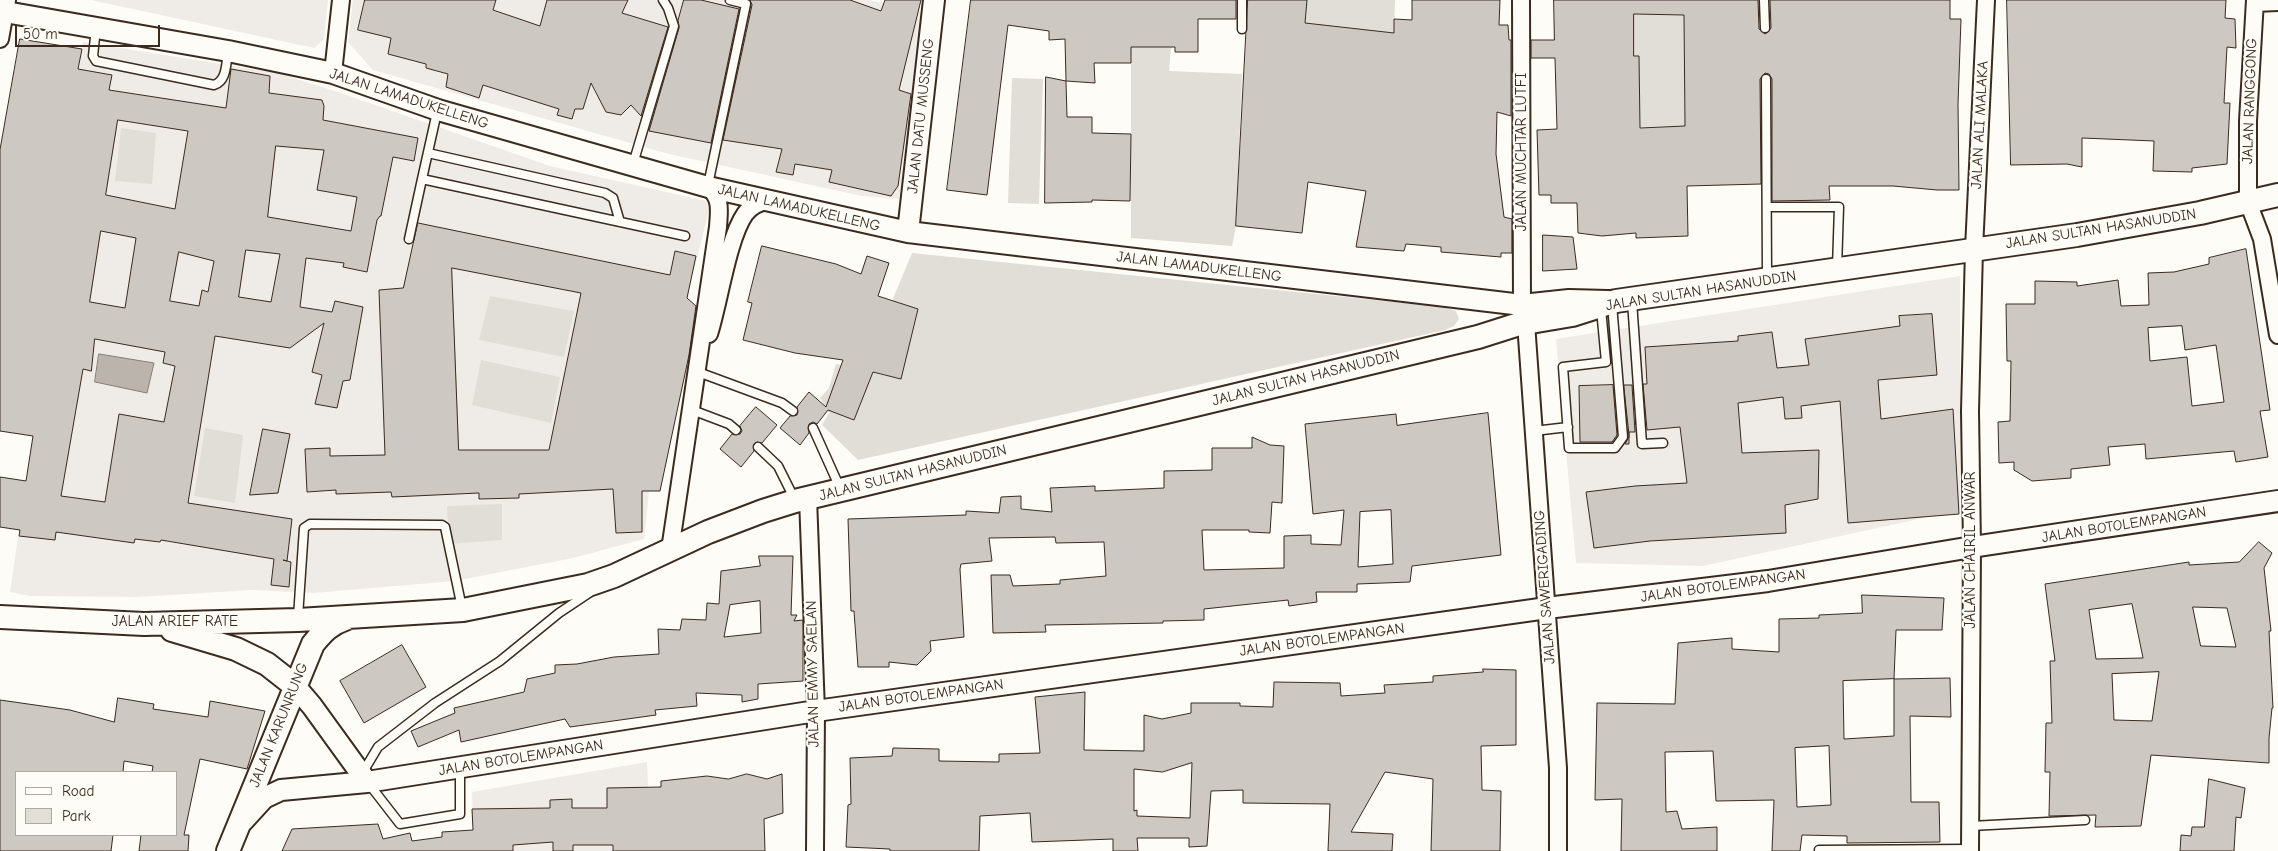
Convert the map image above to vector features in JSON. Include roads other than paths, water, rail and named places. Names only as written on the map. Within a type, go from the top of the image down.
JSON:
[{"type":"main road","name":"JALAN SULTAN HASANUDDIN","points":[[351,617],[463,610],[588,585],[614,576],[754,514],[801,499],[1478,336],[1524,314],[1572,315],[1615,302],[2077,235],[2278,195]]},
{"type":"main road","name":"JALAN ARIEF RATE","points":[[0,617],[144,624],[351,617]]},
{"type":"main road","name":"JALAN KARUNRUNG","points":[[229,848],[313,644],[324,630],[334,623],[351,617]]},
{"type":"main road","points":[[144,624],[194,636],[236,649],[267,664],[295,686]]},
{"type":"street","points":[[333,73],[341,0]]},
{"type":"street","name":"JALAN DATU MUSSENG","points":[[908,232],[934,0]]},
{"type":"street","name":"JALAN MUCHTAR LUTFI","points":[[1521,0],[1524,314]]},
{"type":"street","name":"JALAN ALI MALAKA","points":[[1974,249],[1986,0]]},
{"type":"street","points":[[2255,1],[2278,2]]},
{"type":"street","name":"JALAN RANGGONG","points":[[2248,202],[2248,121],[2255,1]]},
{"type":"street","points":[[0,39],[4,8]]},
{"type":"street","name":"JALAN LAMADUKELLENG","points":[[4,8],[96,28],[228,51],[333,73],[438,110],[632,166],[708,187],[908,232],[1524,314]]},
{"type":"street","points":[[670,550],[698,372],[720,206],[716,195],[708,187]]},
{"type":"street","points":[[698,372],[740,222],[755,204],[768,200]]},
{"type":"street","points":[[2248,202],[2262,240],[2278,335]]},
{"type":"street","name":"JALAN CHAIRIL ANWAR","points":[[1970,850],[1972,547],[1970,411],[1974,249]]},
{"type":"street","name":"JALAN SAWERIGADING","points":[[1524,314],[1558,768],[1558,851]]},
{"type":"street","name":"JALAN EMMY SAELAN","points":[[801,499],[816,711],[815,851]]},
{"type":"street","name":"JALAN BOTOLEMPANGAN","points":[[229,848],[246,816],[264,798],[281,790],[460,768],[816,711],[1547,608],[1768,581],[1972,547],[2278,501]]},
{"type":"street","points":[[295,686],[312,706],[364,779]]},
{"type":"lane","points":[[632,166],[674,26],[668,8],[662,0]]},
{"type":"lane","points":[[708,187],[746,4],[730,0]]},
{"type":"lane","points":[[1242,0],[1242,29]]},
{"type":"lane","points":[[1764,0],[1765,28]]},
{"type":"lane","points":[[96,28],[93,56],[96,61],[214,85],[219,83],[224,74],[228,51]]},
{"type":"lane","points":[[1766,79],[1767,280]]},
{"type":"lane","points":[[408,238],[438,110]]},
{"type":"lane","points":[[428,153],[605,193],[612,198],[620,222]]},
{"type":"lane","points":[[422,179],[685,236]]},
{"type":"lane","points":[[1767,208],[1839,207],[1837,270]]},
{"type":"lane","points":[[1615,302],[1623,437],[1614,448],[1570,448],[1562,367],[1606,362],[1615,302]]},
{"type":"lane","points":[[1615,302],[1642,444],[1663,443]]},
{"type":"lane","points":[[698,372],[782,404],[793,411]]},
{"type":"lane","points":[[692,410],[729,424],[736,430]]},
{"type":"lane","points":[[1534,430],[1568,427]]},
{"type":"lane","points":[[813,428],[841,490]]},
{"type":"lane","points":[[758,447],[778,466],[801,499]]},
{"type":"lane","points":[[298,620],[304,528],[310,524],[442,525],[445,527],[463,610]]},
{"type":"lane","points":[[460,768],[460,814],[427,821],[400,824],[364,779],[378,747],[435,703],[500,661],[559,613],[614,576]]},
{"type":"lane","points":[[1971,826],[2085,820]]},
{"type":"lane","points":[[1820,850],[1970,850]]}]
